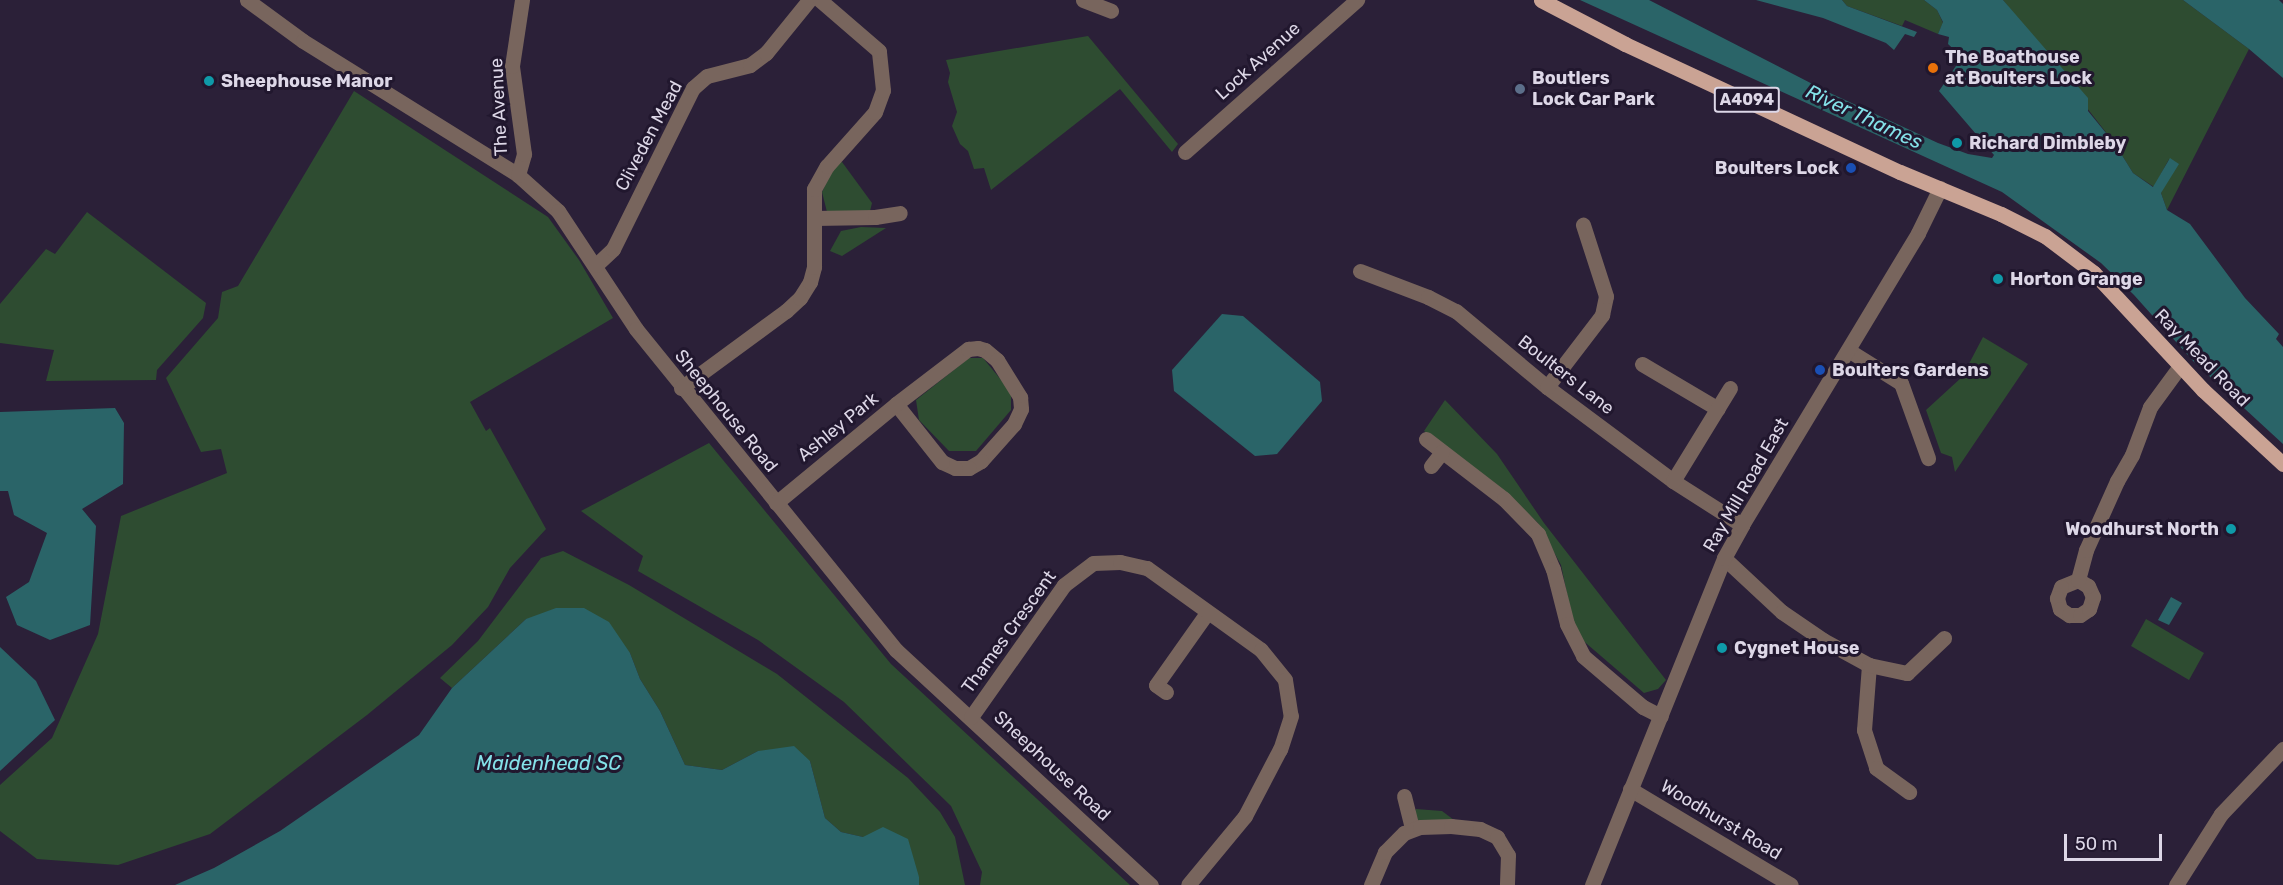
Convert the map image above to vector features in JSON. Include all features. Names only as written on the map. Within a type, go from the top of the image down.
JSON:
[{"type":"main road","name":"A4094","points":[[1541,0],[1625,44],[1900,172],[1940,188]]},
{"type":"main road","name":"Ray Mead Road","points":[[1940,188],[2030,227],[2077,259],[2124,303],[2180,366],[2283,464]]},
{"type":"street","name":"Sheephouse Road","points":[[247,0],[303,41],[518,175],[558,211],[596,265],[636,329],[681,388],[896,650],[1151,885]]},
{"type":"street","name":"The Avenue","points":[[518,175],[524,154],[512,66],[522,0]]},
{"type":"street","name":"Cliveden Mead","points":[[596,265],[613,249],[693,88],[707,76],[750,65],[766,53],[809,0]]},
{"type":"street","points":[[681,388],[786,311],[800,298],[810,282],[814,267],[814,189],[827,166],[875,112],[883,90],[879,51],[820,0]]},
{"type":"street","points":[[1083,0],[1112,12]]},
{"type":"street","name":"Lock Avenue","points":[[1185,152],[1356,0]]},
{"type":"street","name":"Ray Mill Road East","points":[[1592,885],[1724,558],[1918,233],[1940,188]]},
{"type":"street","points":[[814,218],[875,217],[900,213]]},
{"type":"street","points":[[1547,387],[1602,315],[1606,296],[1583,225]]},
{"type":"street","name":"Boulters Lane","points":[[1360,271],[1428,297],[1456,311],[1547,387],[1673,481],[1742,525]]},
{"type":"street","name":"Ashley Park","points":[[776,503],[896,404],[968,349],[973,348],[991,354],[1022,404],[1014,424],[981,461],[976,466],[962,468],[942,462],[896,404]]},
{"type":"street","points":[[1848,350],[1901,383],[1928,458]]},
{"type":"street","points":[[1642,364],[1718,409]]},
{"type":"street","points":[[2078,580],[2086,550],[2116,481],[2132,455],[2150,407],[2180,366]]},
{"type":"street","points":[[1673,481],[1730,388]]},
{"type":"street","points":[[1426,439],[1504,498],[1538,534],[1553,569],[1567,624],[1584,657],[1643,707],[1661,716]]},
{"type":"street","points":[[1431,466],[1442,452]]},
{"type":"street","points":[[1724,558],[1782,612],[1823,640],[1869,665],[1906,673],[1944,638]]},
{"type":"street","name":"Thames Crescent","points":[[971,717],[1064,585],[1093,563],[1120,562],[1147,568],[1206,613],[1261,650],[1284,680],[1291,716],[1281,749],[1245,816],[1188,885]]},
{"type":"street","points":[[1157,690],[1206,613]]},
{"type":"street","points":[[1869,665],[1864,730],[1876,768],[1909,792]]},
{"type":"street","points":[[2175,885],[2221,814],[2283,749]]},
{"type":"street","name":"Woodhurst Road","points":[[1630,789],[1791,885]]},
{"type":"street","points":[[1404,796],[1412,829]]},
{"type":"street","points":[[1371,885],[1385,852],[1396,839],[1412,829],[1451,826],[1480,829],[1491,833],[1502,843],[1508,855],[1507,885]]},
{"type":"shaded area","points":[[1842,0],[1924,0],[1937,10],[1943,23],[1938,34],[1905,20],[1902,26],[1847,6]]},
{"type":"shaded area","points":[[2003,0],[2183,0],[2249,49],[2167,210],[2161,193],[2169,159],[2154,187],[2133,173],[2115,144]]},
{"type":"shaded area","points":[[1088,36],[1178,144],[1172,152],[1120,89],[991,190],[984,168],[974,169],[968,151],[960,144],[952,126],[957,112],[948,82],[950,73],[946,60]]},
{"type":"shaded area","points":[[354,91],[548,217],[579,260],[613,318],[470,402],[486,431],[490,428],[546,529],[510,568],[488,607],[452,645],[367,715],[210,834],[118,865],[37,859],[0,831],[0,785],[52,738],[98,634],[121,516],[227,473],[221,449],[201,452],[166,378],[218,318],[222,292],[238,286]]},
{"type":"shaded area","points":[[842,162],[872,203],[870,211],[827,212],[822,192],[835,163]]},
{"type":"shaded area","points":[[87,212],[206,303],[203,318],[157,370],[156,380],[46,381],[54,350],[0,343],[0,304],[46,249],[55,254]]},
{"type":"shaded area","points":[[861,227],[886,228],[842,256],[830,251],[841,231]]},
{"type":"shaded area","points":[[1983,337],[2028,364],[1955,472],[1952,457],[1941,453],[1926,410],[1962,377]]},
{"type":"shaded area","points":[[969,358],[983,358],[1011,392],[1011,410],[976,451],[949,451],[919,420],[916,400]]},
{"type":"shaded area","points":[[1445,400],[1497,454],[1544,523],[1666,680],[1658,689],[1644,693],[1580,638],[1571,613],[1561,565],[1538,523],[1495,483],[1424,431]]},
{"type":"shaded area","points":[[709,443],[891,664],[1130,885],[980,885],[982,872],[951,806],[844,702],[758,640],[638,571],[643,556],[581,511]]},
{"type":"shaded area","points":[[563,551],[629,585],[777,674],[908,778],[940,812],[955,837],[965,885],[919,885],[919,877],[863,837],[841,832],[825,818],[810,761],[758,751],[722,770],[685,765],[660,711],[640,679],[630,653],[526,619],[452,688],[440,678],[478,641],[541,558]]},
{"type":"shaded area","points":[[2146,619],[2204,653],[2189,680],[2131,646]]},
{"type":"shaded area","points":[[1416,809],[1442,811],[1458,823],[1418,824],[1414,813]]},
{"type":"water","name":"River Thames","points":[[1580,0],[1649,0],[1830,93],[1938,143],[1968,154],[1992,158],[1994,155],[1939,91],[1962,57],[1948,44],[1949,37],[1938,34],[1943,22],[1937,10],[1924,0],[2003,0],[2088,98],[2088,111],[2115,144],[2133,173],[2153,187],[2170,158],[2179,164],[2161,193],[2167,210],[2190,224],[2245,298],[2279,334],[2276,339],[2283,347],[2283,444],[2194,362],[2134,295],[2101,263],[2002,192]]},
{"type":"water","points":[[1756,0],[1842,0],[1847,6],[1917,32],[1914,37],[1905,34],[1894,50],[1886,43],[1823,18]]},
{"type":"water","points":[[2183,0],[2279,0],[2283,4],[2283,78],[2249,49]]},
{"type":"water","points":[[1222,314],[1243,316],[1320,382],[1322,401],[1277,454],[1255,456],[1174,391],[1172,370]]},
{"type":"water","points":[[115,408],[124,423],[123,484],[82,509],[96,526],[90,625],[50,640],[17,625],[6,597],[29,582],[47,533],[14,515],[8,491],[0,491],[0,412]]},
{"type":"water","points":[[2171,597],[2182,603],[2169,625],[2158,620]]},
{"type":"water","name":"Maidenhead SC","points":[[556,608],[584,608],[609,622],[630,653],[640,679],[660,711],[685,765],[722,770],[758,751],[794,746],[810,761],[825,818],[841,832],[863,837],[883,827],[908,839],[919,877],[919,885],[175,885],[214,868],[280,831],[419,735],[452,688],[526,619]]},
{"type":"water","points":[[0,647],[36,681],[55,720],[0,771]]},
{"type":"place","name":"The Boathouse at Boulters Lock","points":[[1933,68]]},
{"type":"place","name":"Sheephouse Manor","points":[[209,81]]},
{"type":"place","name":"Boutlers Lock Car Park","points":[[1520,89]]},
{"type":"place","name":"Richard Dimbleby","points":[[1957,143]]},
{"type":"place","name":"Boulters Lock","points":[[1851,168]]},
{"type":"place","name":"Horton Grange","points":[[1998,279]]},
{"type":"place","name":"Boulters Gardens","points":[[1820,370]]},
{"type":"place","name":"Woodhurst North","points":[[2231,529]]},
{"type":"place","name":"Cygnet House","points":[[1722,648]]}]
